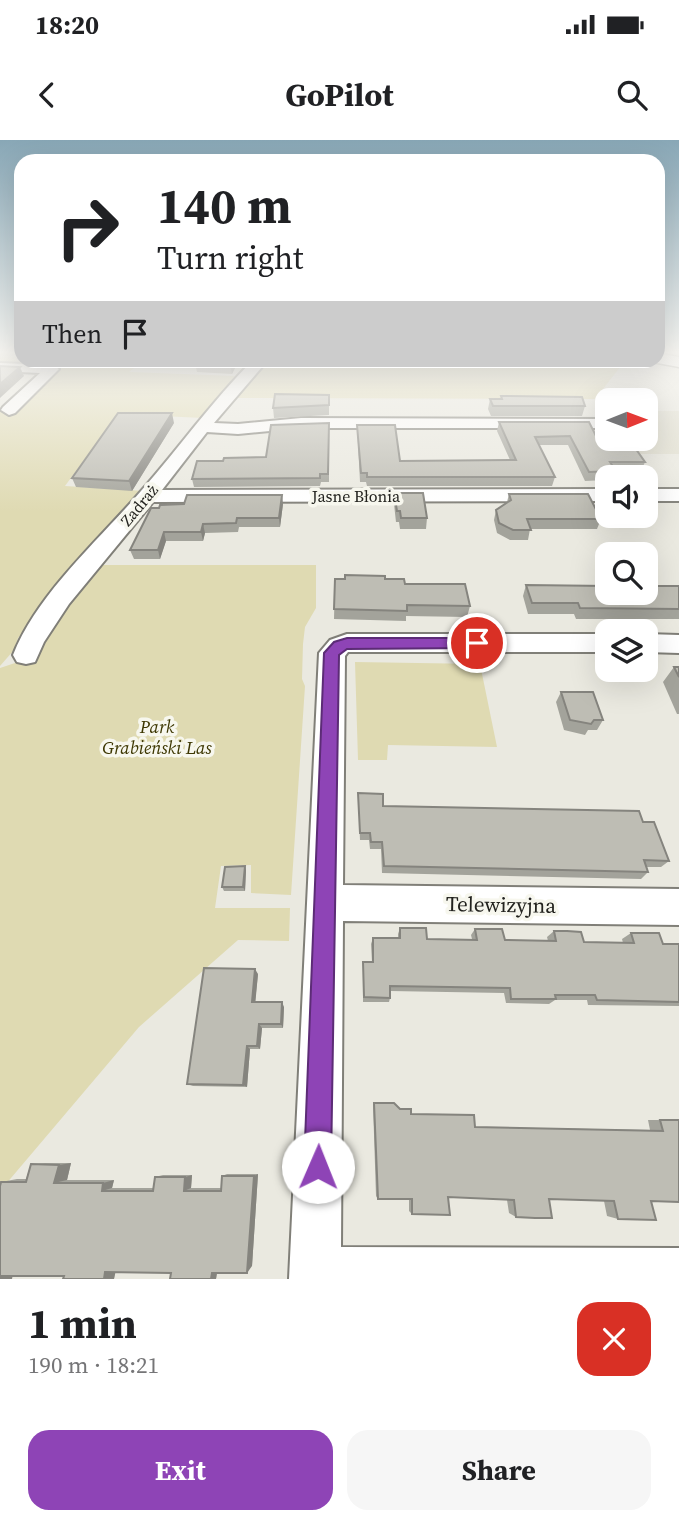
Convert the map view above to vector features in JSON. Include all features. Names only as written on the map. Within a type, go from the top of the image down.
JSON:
[{"type":"street","points":[[9,410],[13,406]]},
{"type":"street","name":"Zadraż","points":[[26,655],[32,638],[59,602],[221,406]]},
{"type":"street","points":[[203,427],[238,429],[301,423],[595,424]]},
{"type":"street","name":"Jasne Błonia","points":[[148,496],[595,495]]},
{"type":"street","points":[[658,495],[679,495]]},
{"type":"street","points":[[595,643],[347,643],[332,653],[315,1276],[679,1274]]},
{"type":"street","points":[[658,643],[679,644]]},
{"type":"street","name":"Telewizyjna","points":[[324,903],[679,907]]},
{"type":"shaded area","points":[[658,411],[679,411],[679,454],[623,452],[658,452]]},
{"type":"green space","points":[[18,406],[212,406],[203,418],[118,414],[65,486],[145,491],[18,638],[14,650],[0,666],[0,410],[13,411]]},
{"type":"green space","name":"Park Grabieński Las","points":[[99,565],[316,565],[316,608],[305,627],[303,644],[302,679],[305,686],[291,895],[251,893],[251,865],[221,866],[215,908],[290,908],[289,941],[238,940],[139,1027],[0,1191],[0,668],[18,662]]},
{"type":"green space","points":[[355,662],[480,664],[497,747],[388,745],[387,760],[358,760]]},
{"type":"building","points":[[273,406],[307,406],[273,408]]},
{"type":"building","points":[[118,413],[172,413],[129,481],[72,478]]},
{"type":"building","points":[[499,422],[589,422],[595,434],[595,452],[638,452],[645,462],[610,462],[612,465],[595,465],[595,472],[589,472],[570,436],[535,437],[555,477],[367,477],[367,473],[361,473],[357,425],[395,425],[400,461],[516,460]]},
{"type":"building","points":[[329,423],[328,474],[320,474],[320,478],[192,479],[197,461],[266,457],[271,425]]},
{"type":"building","points":[[394,493],[423,493],[427,518],[401,518]]},
{"type":"building","points":[[509,494],[588,494],[595,507],[595,519],[527,519],[531,530],[513,530],[499,523],[496,510],[511,500]]},
{"type":"building","points":[[187,495],[282,495],[279,518],[237,518],[236,523],[203,524],[201,532],[164,532],[158,550],[130,550],[151,508],[184,504]]},
{"type":"building","points":[[345,575],[385,576],[385,579],[404,579],[405,584],[465,584],[470,606],[407,605],[407,611],[334,609],[335,579],[345,579]]},
{"type":"building","points":[[526,585],[595,586],[595,605],[658,605],[658,586],[679,586],[679,609],[580,608],[578,603],[532,603]]},
{"type":"building","points":[[561,692],[593,692],[603,720],[594,720],[591,724],[570,720]]},
{"type":"building","points":[[358,793],[383,794],[383,806],[639,811],[643,822],[654,822],[669,861],[644,860],[648,872],[384,866],[382,842],[371,842],[370,833],[360,833]]},
{"type":"building","points":[[245,866],[243,887],[222,887],[225,867]]},
{"type":"building","points":[[400,928],[426,928],[427,939],[477,940],[475,929],[502,929],[505,940],[556,941],[554,931],[581,932],[584,942],[634,943],[631,933],[659,933],[663,944],[679,944],[679,1002],[597,1000],[595,995],[555,995],[556,999],[511,999],[510,988],[390,986],[390,998],[364,997],[363,962],[373,962],[373,938],[400,938]]},
{"type":"building","points":[[204,968],[255,969],[252,1002],[282,1002],[281,1024],[259,1024],[257,1046],[247,1046],[243,1085],[187,1084]]},
{"type":"building","points":[[374,1103],[394,1103],[400,1109],[411,1109],[411,1114],[474,1115],[475,1127],[663,1131],[660,1120],[679,1120],[679,1202],[651,1201],[656,1220],[618,1219],[614,1201],[549,1199],[552,1218],[516,1217],[514,1200],[448,1197],[450,1215],[412,1214],[412,1199],[378,1199]]},
{"type":"building","points":[[31,1164],[59,1165],[54,1183],[103,1183],[102,1191],[153,1191],[155,1177],[185,1177],[184,1191],[221,1191],[222,1176],[254,1176],[247,1273],[212,1273],[211,1279],[170,1279],[171,1273],[105,1272],[104,1279],[0,1276],[1,1182],[26,1182]]},
{"type":"route","points":[[318,1167],[332,653],[347,643],[477,643]]}]
